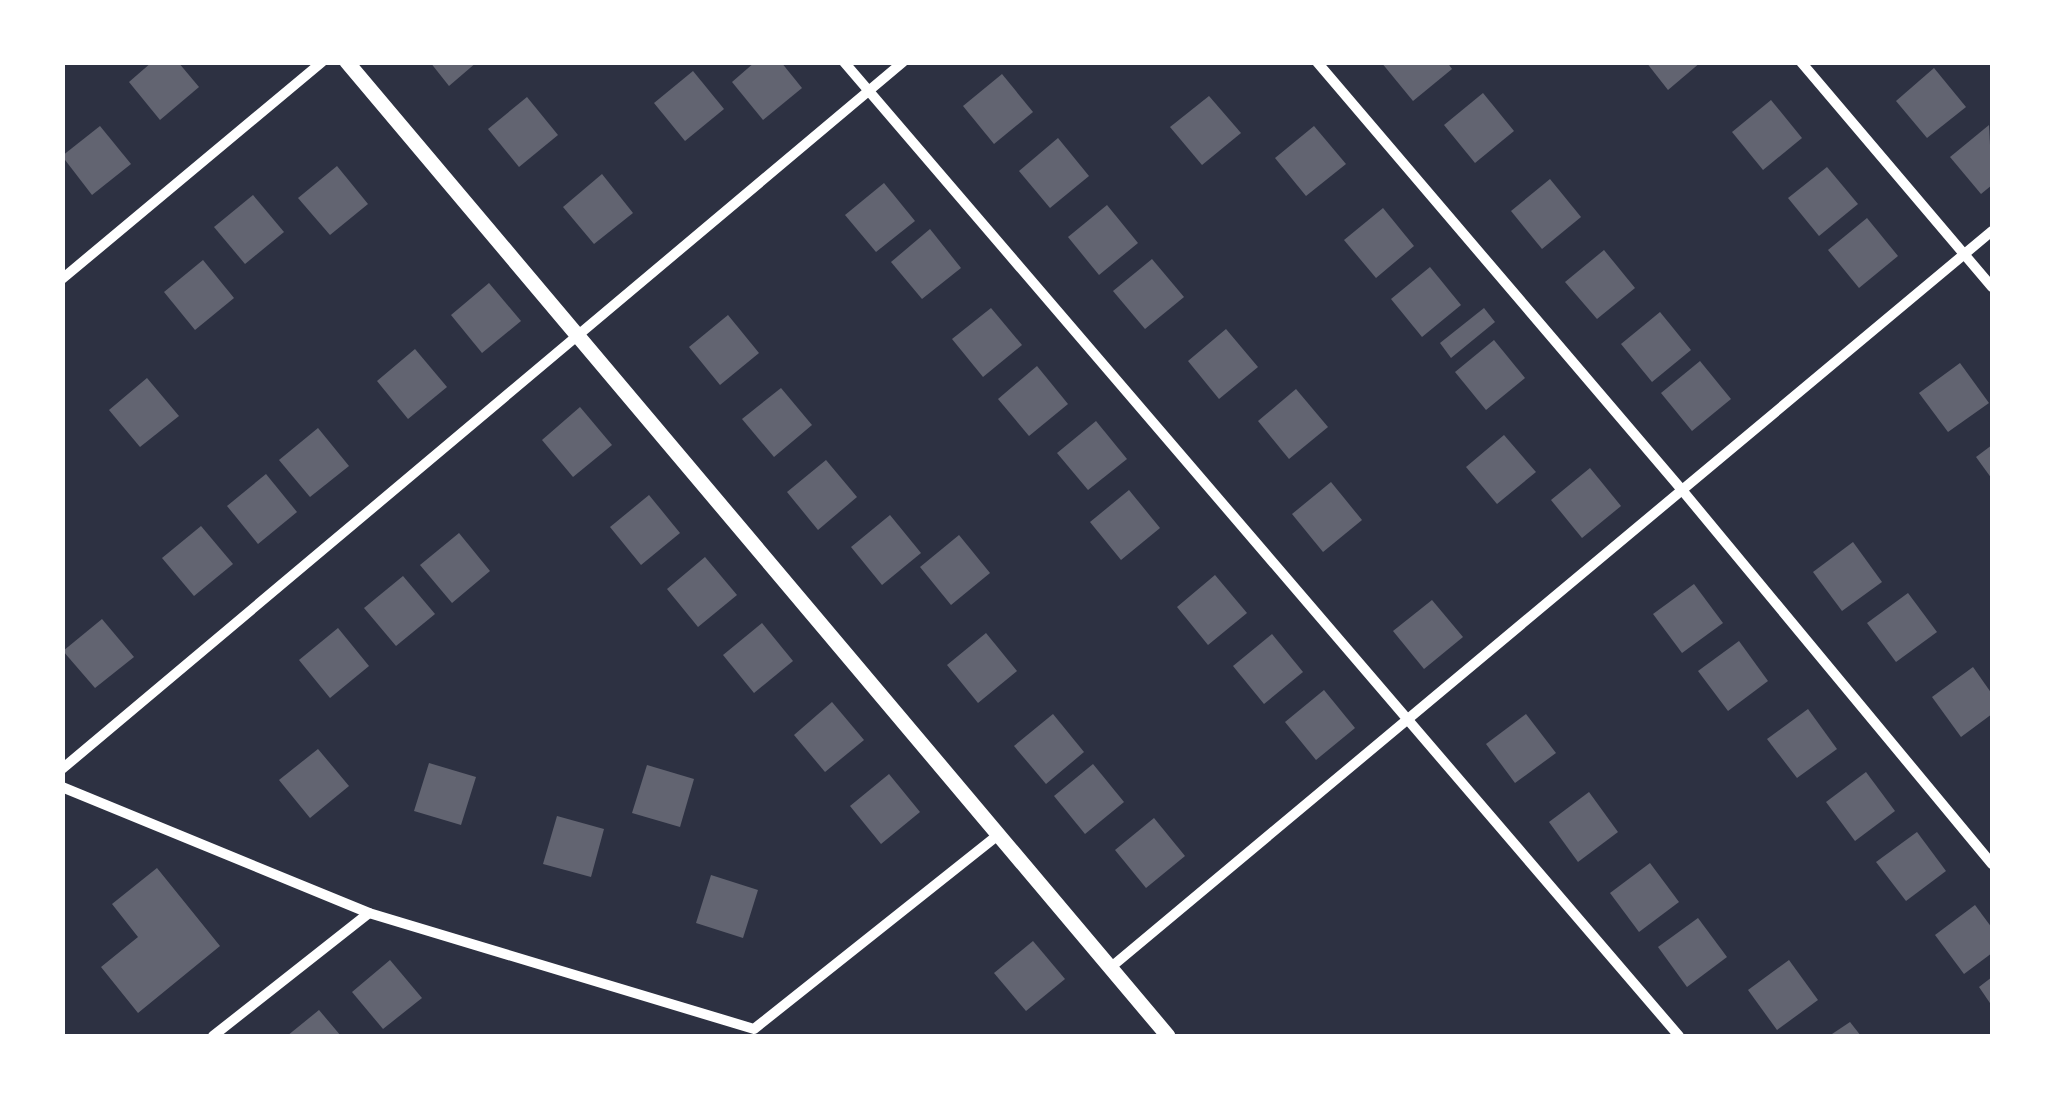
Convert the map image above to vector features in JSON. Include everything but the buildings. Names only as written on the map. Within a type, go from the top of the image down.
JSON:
[{"type":"street","points":[[62,279],[322,62]]},
{"type":"street","points":[[347,62],[1168,1036]]},
{"type":"street","points":[[844,62],[1679,1036]]},
{"type":"street","points":[[62,769],[903,62]]},
{"type":"street","points":[[1318,62],[1682,490],[1992,864]]},
{"type":"street","points":[[1801,62],[1992,287]]},
{"type":"street","points":[[1110,968],[1992,230]]},
{"type":"street","points":[[62,787],[369,913],[750,1032],[998,835]]},
{"type":"street","points":[[213,1036],[369,913]]}]
